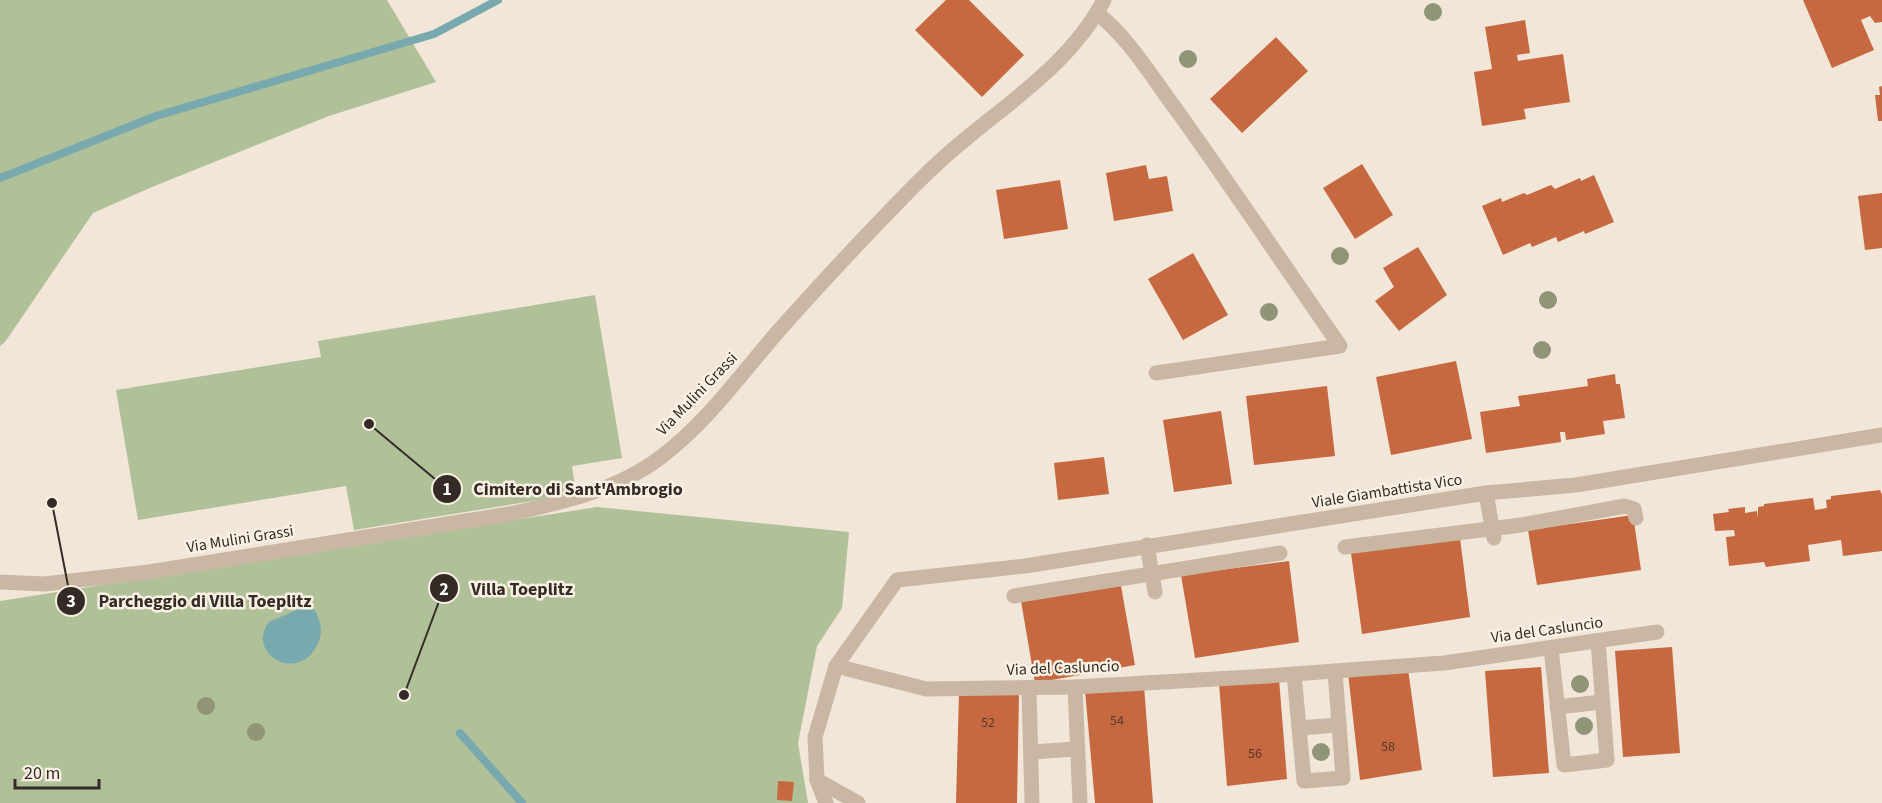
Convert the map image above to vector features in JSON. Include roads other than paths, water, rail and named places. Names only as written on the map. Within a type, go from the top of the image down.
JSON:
[{"type":"street","points":[[1100,6],[1340,346],[1156,373]]},
{"type":"street","name":"Via Mulini Grassi","points":[[0,582],[44,584],[149,572],[509,514],[593,492],[632,474],[660,458],[692,430],[884,218],[966,138],[1047,73],[1074,43],[1100,6]]},
{"type":"street","name":"Viale Giambattista Vico","points":[[836,666],[897,580],[1024,566],[1486,494],[1576,485],[1882,435]]},
{"type":"street","points":[[1486,494],[1493,534]]},
{"type":"street","points":[[1346,547],[1493,534],[1625,506],[1634,509],[1636,518]]},
{"type":"street","points":[[1148,546],[1155,592]]},
{"type":"street","points":[[1014,596],[1280,554]]},
{"type":"street","name":"Via del Casluncio","points":[[836,666],[926,689],[1075,687],[1451,662],[1657,632]]},
{"type":"street","points":[[1551,648],[1564,765],[1607,760],[1598,641]]},
{"type":"street","points":[[826,803],[817,780],[815,737],[836,666]]},
{"type":"street","points":[[1294,674],[1304,781],[1343,778],[1335,671]]},
{"type":"street","points":[[1075,687],[1080,803]]},
{"type":"street","points":[[1029,688],[1032,803]]},
{"type":"street","points":[[1557,707],[1602,702]]},
{"type":"street","points":[[1299,728],[1339,725]]},
{"type":"street","points":[[1031,752],[1077,749]]},
{"type":"street","points":[[817,780],[858,803]]},
{"type":"water","points":[[306,606],[314,609],[320,622],[321,631],[317,645],[309,657],[299,662],[288,663],[277,660],[269,654],[264,645],[263,634],[269,622]]},
{"type":"waterway","points":[[0,178],[156,116],[434,34],[498,0]]},
{"type":"waterway","points":[[460,733],[522,803]]},
{"type":"place","name":"Cimitero di Sant'Ambrogio","points":[[369,424]]},
{"type":"place","name":"Parcheggio di Villa Toeplitz","points":[[52,503]]},
{"type":"place","name":"Villa Toeplitz","points":[[404,695]]}]
